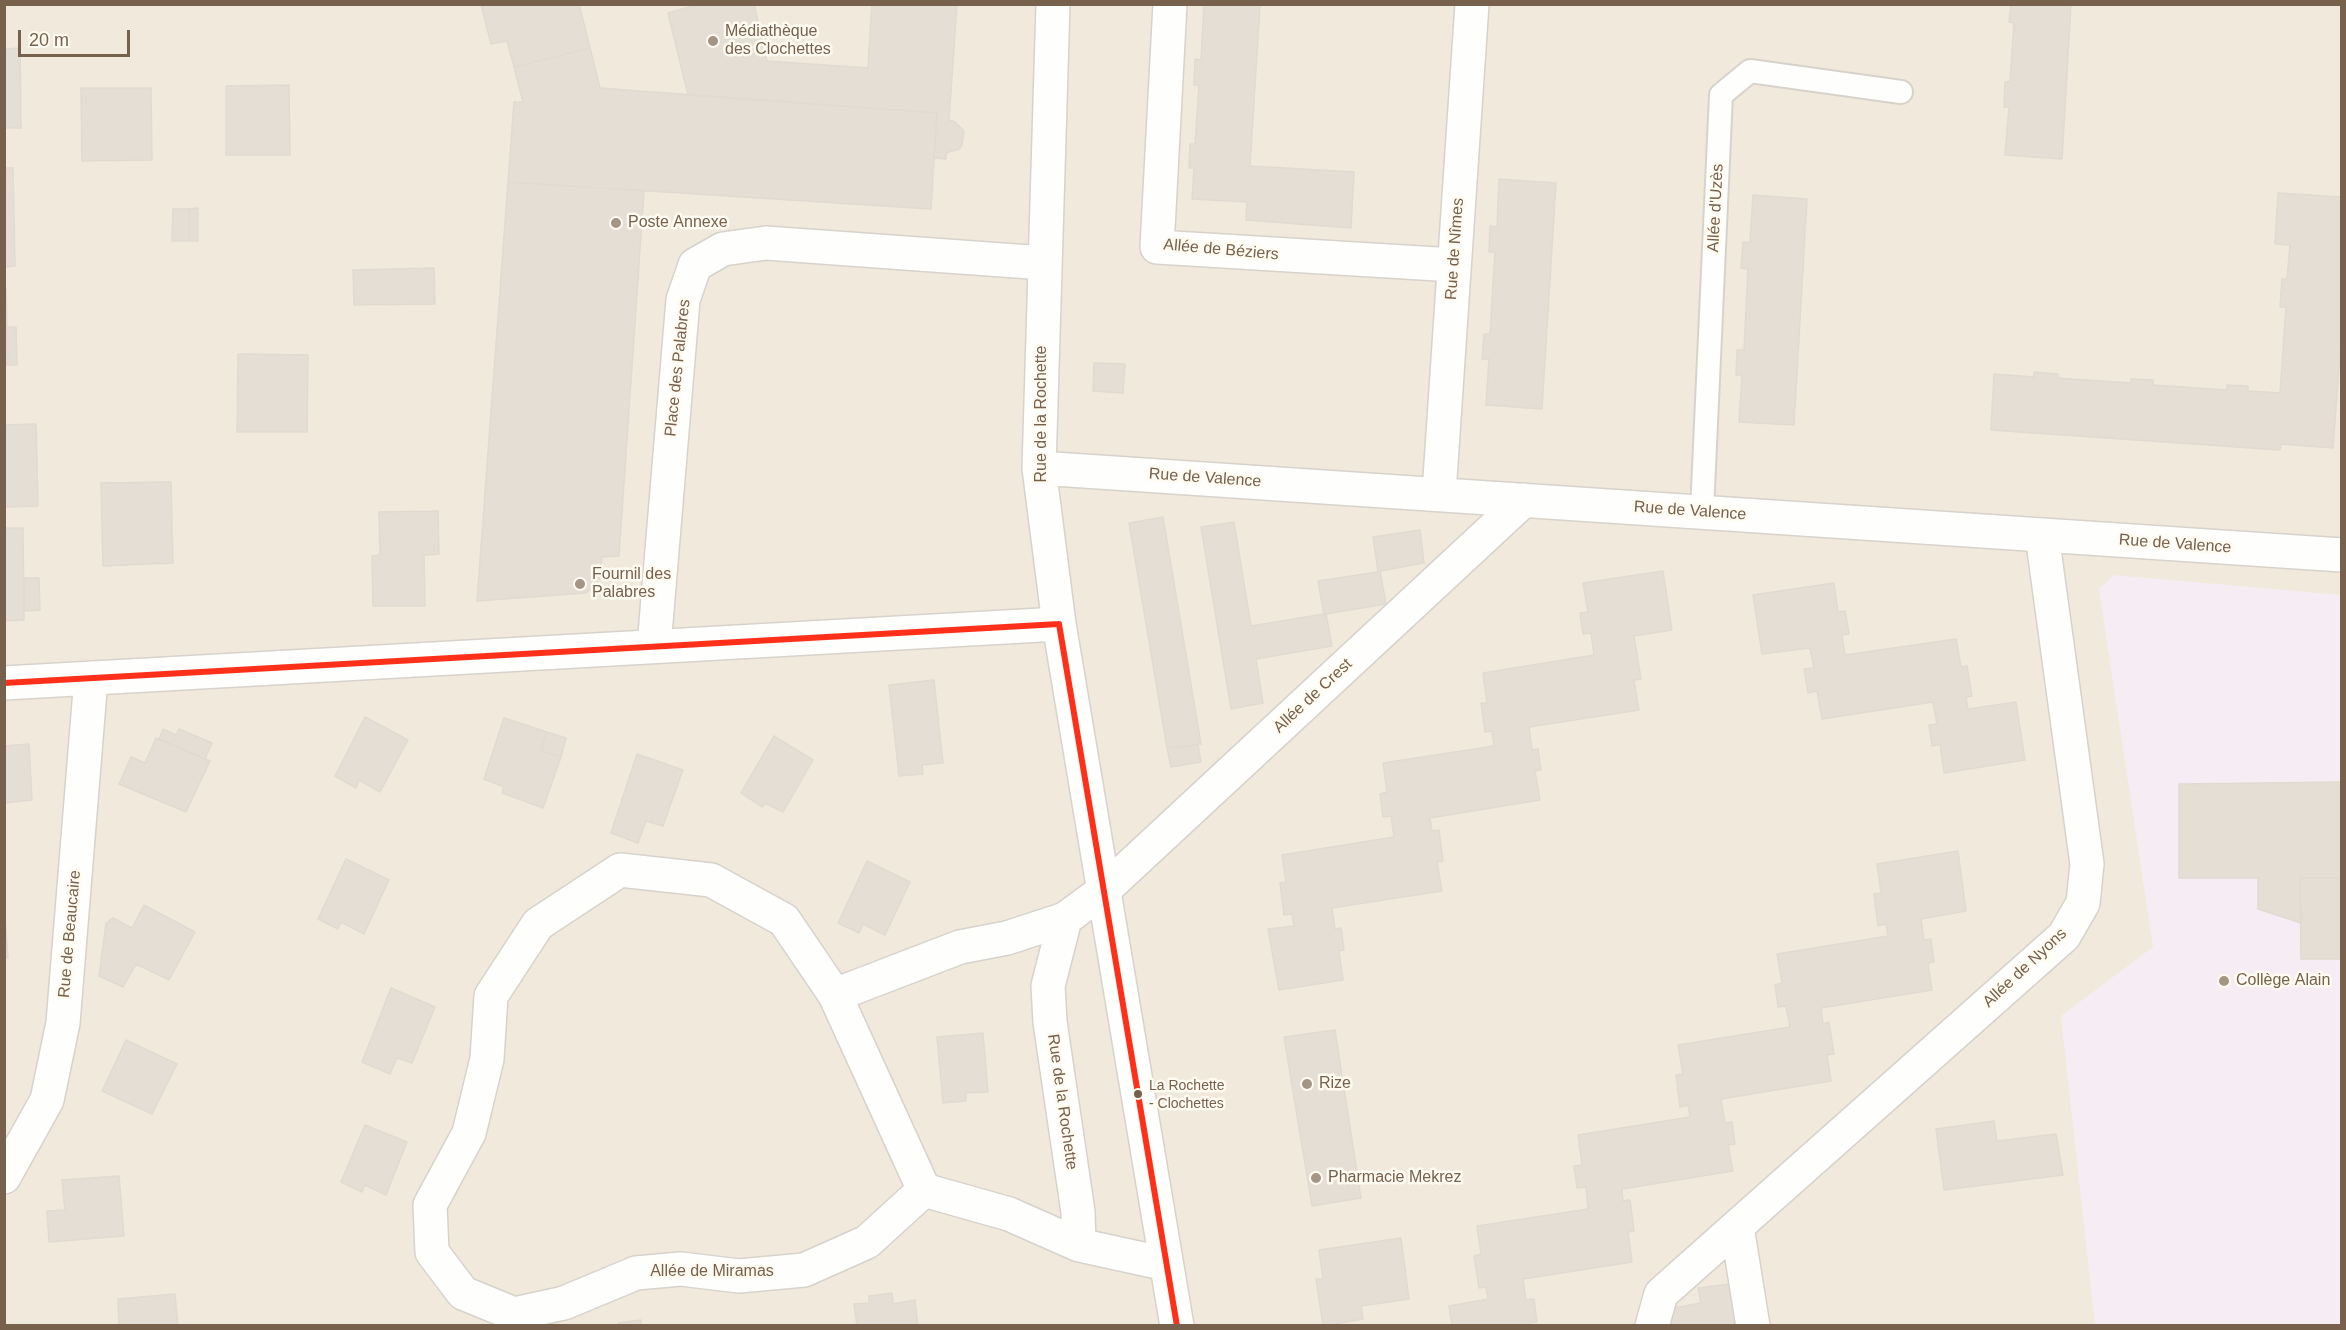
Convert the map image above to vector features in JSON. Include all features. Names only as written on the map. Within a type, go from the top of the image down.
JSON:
[{"type":"street","name":"Rue de la Rochette","points":[[1053,4],[1039,468],[1059,624],[1102,891],[1177,1326]]},
{"type":"street","name":"Allée de Béziers","points":[[1170,4],[1157,247],[1454,265]]},
{"type":"street","name":"Rue de Nîmes","points":[[1439,493],[1472,4]]},
{"type":"street","name":"Place des Palabres","points":[[654,646],[683,300],[695,265],[723,249],[766,243],[1044,263]]},
{"type":"street","name":"Rue de Valence","points":[[1039,468],[2342,555]]},
{"type":"street","name":"Allée de Crest","points":[[1102,891],[1524,500]]},
{"type":"street","name":"Allée de Nyons","points":[[1652,1326],[1660,1294],[2064,936],[2083,903],[2087,864],[2042,535]]},
{"type":"street","points":[[4,683],[1059,624]]},
{"type":"street","name":"Rue de Beaucaire","points":[[4,1177],[47,1100],[63,1023],[91,678]]},
{"type":"street","name":"Allée de Miramas","points":[[620,870],[711,880],[784,920],[835,995],[924,1190],[867,1242],[804,1270],[739,1276],[681,1269],[636,1273],[564,1303],[514,1314],[463,1293],[432,1252],[430,1205],[469,1133],[487,1059],[490,996],[538,924],[620,870]]},
{"type":"street","points":[[835,995],[960,946],[1007,938],[1065,919],[1102,891]]},
{"type":"street","name":"Rue de la Rochette","points":[[1065,919],[1048,986],[1050,1022],[1078,1212],[1079,1245]]},
{"type":"street","points":[[924,1190],[1009,1214],[1079,1245],[1166,1264]]},
{"type":"street","points":[[1737,1227],[1753,1326]]},
{"type":"lane","name":"Allée d'Uzès","points":[[1702,512],[1721,95],[1750,70],[1901,92]]},
{"type":"shaded area","points":[[5,5],[2341,5],[2341,1325],[5,1325]]},
{"type":"shaded area","name":"Collège Alain","points":[[2114,575],[2341,595],[2341,1325],[2095,1325],[2061,1016],[2153,947],[2099,589]]},
{"type":"building","points":[[481,4],[579,4],[590,48],[514,67],[507,41],[491,44]]},
{"type":"building","points":[[700,4],[754,4],[767,61],[868,68],[872,4],[957,4],[949,120],[955,122],[964,131],[962,145],[959,149],[946,153],[946,159],[934,158],[937,113],[688,95],[668,13]]},
{"type":"building","points":[[1204,4],[1260,4],[1250,166],[1354,172],[1351,228],[1246,220],[1247,202],[1192,199],[1194,168],[1189,168],[1190,144],[1195,144],[1199,85],[1194,85],[1195,59],[1201,60]]},
{"type":"building","points":[[2011,4],[2071,4],[2062,159],[2005,155],[2009,107],[2004,107],[2005,82],[2010,82],[2014,23],[2009,22]]},
{"type":"building","points":[[20,48],[21,128],[4,128],[4,49]]},
{"type":"building","points":[[590,48],[600,88],[937,113],[931,209],[508,182],[514,102],[523,102],[514,67]]},
{"type":"building","points":[[289,85],[290,155],[226,155],[226,86]]},
{"type":"building","points":[[81,88],[151,88],[152,160],[82,161]]},
{"type":"building","points":[[4,168],[13,168],[15,266],[4,267]]},
{"type":"building","points":[[1499,179],[1556,183],[1542,409],[1486,405],[1489,359],[1482,359],[1484,334],[1490,334],[1495,252],[1489,252],[1490,226],[1497,227]]},
{"type":"building","points":[[508,182],[644,191],[619,556],[602,557],[600,576],[595,586],[586,593],[477,601]]},
{"type":"building","points":[[2278,193],[2342,197],[2342,326],[2333,448],[2281,444],[2280,450],[1991,430],[1994,374],[2034,377],[2034,372],[2058,374],[2058,378],[2131,383],[2131,379],[2153,380],[2153,385],[2227,390],[2227,385],[2248,386],[2248,391],[2280,393],[2286,307],[2280,307],[2282,279],[2287,279],[2290,245],[2275,244]]},
{"type":"building","points":[[1753,195],[1807,199],[1794,425],[1739,422],[1742,375],[1736,375],[1737,350],[1744,350],[1748,269],[1741,268],[1743,242],[1750,243]]},
{"type":"building","points":[[198,208],[198,241],[189,241],[189,209]]},
{"type":"building","points":[[173,209],[189,209],[189,241],[172,241]]},
{"type":"building","points":[[434,268],[435,304],[354,305],[353,270]]},
{"type":"building","points":[[6,288],[8,365],[4,365],[4,289]]},
{"type":"building","points":[[7,327],[16,327],[17,365],[8,365]]},
{"type":"building","points":[[238,354],[308,355],[307,432],[237,432]]},
{"type":"building","points":[[1094,363],[1125,364],[1123,393],[1093,391]]},
{"type":"building","points":[[36,424],[38,506],[4,507],[4,425]]},
{"type":"building","points":[[171,482],[173,563],[103,566],[101,483]]},
{"type":"building","points":[[438,511],[439,554],[424,555],[425,606],[373,606],[372,556],[380,555],[379,512]]},
{"type":"building","points":[[1163,517],[1201,744],[1167,748],[1129,523]]},
{"type":"building","points":[[1234,522],[1251,626],[1324,614],[1318,581],[1378,572],[1373,537],[1420,530],[1424,563],[1380,571],[1386,604],[1326,614],[1332,646],[1256,659],[1263,703],[1231,709],[1201,527]]},
{"type":"building","points":[[4,528],[23,528],[24,620],[4,621]]},
{"type":"building","points":[[1663,571],[1672,630],[1634,636],[1641,679],[1634,680],[1639,710],[1529,727],[1532,750],[1538,749],[1541,770],[1535,771],[1540,800],[1430,818],[1432,831],[1439,830],[1443,861],[1437,862],[1442,891],[1332,908],[1335,929],[1341,928],[1344,950],[1339,951],[1343,980],[1279,990],[1268,929],[1294,926],[1292,914],[1284,915],[1280,883],[1286,882],[1282,855],[1394,837],[1391,816],[1383,817],[1380,794],[1387,792],[1383,763],[1494,746],[1492,731],[1485,732],[1481,703],[1487,703],[1483,673],[1594,655],[1591,633],[1583,634],[1580,613],[1588,612],[1583,583]]},
{"type":"building","points":[[24,578],[39,578],[40,610],[24,611]]},
{"type":"building","points":[[1834,583],[1838,612],[1845,611],[1849,634],[1842,635],[1845,655],[1956,639],[1961,667],[1967,666],[1972,696],[1966,697],[1968,709],[2016,702],[2025,760],[1944,773],[1940,744],[1932,746],[1929,725],[1937,724],[1933,702],[1822,719],[1817,691],[1808,693],[1804,669],[1814,668],[1810,648],[1762,654],[1753,595]]},
{"type":"building","points":[[934,680],[943,763],[922,765],[923,774],[899,776],[889,685]]},
{"type":"building","points":[[365,717],[408,740],[380,792],[359,780],[356,788],[335,776]]},
{"type":"building","points":[[504,718],[547,732],[541,751],[561,757],[543,808],[502,793],[504,787],[484,779]]},
{"type":"building","points":[[163,729],[176,735],[179,729],[212,743],[205,759],[159,739]]},
{"type":"building","points":[[547,732],[566,738],[561,757],[541,751]]},
{"type":"building","points":[[774,736],[813,760],[783,812],[765,803],[762,807],[741,793]]},
{"type":"building","points":[[156,738],[210,761],[186,812],[119,784],[131,757],[145,763]]},
{"type":"building","points":[[29,744],[32,800],[4,803],[4,746]]},
{"type":"building","points":[[1198,745],[1201,762],[1171,767],[1167,748]]},
{"type":"building","points":[[637,754],[683,770],[663,826],[646,821],[638,843],[611,833]]},
{"type":"building","points":[[2342,782],[2342,878],[2300,878],[2301,923],[2258,909],[2258,878],[2179,878],[2179,784]]},
{"type":"building","points":[[1958,851],[1966,911],[1921,919],[1924,940],[1931,939],[1934,962],[1928,963],[1932,990],[1821,1008],[1823,1024],[1829,1022],[1834,1054],[1827,1055],[1831,1081],[1721,1099],[1725,1123],[1732,1122],[1735,1144],[1728,1145],[1733,1171],[1622,1189],[1623,1201],[1630,1200],[1634,1231],[1628,1232],[1632,1262],[1523,1279],[1526,1300],[1534,1299],[1537,1322],[1530,1323],[1530,1326],[1452,1326],[1449,1306],[1488,1299],[1486,1287],[1479,1288],[1474,1256],[1481,1254],[1477,1226],[1588,1209],[1586,1187],[1577,1188],[1574,1166],[1582,1165],[1578,1135],[1690,1117],[1688,1105],[1680,1107],[1676,1075],[1683,1074],[1678,1045],[1790,1027],[1786,1006],[1778,1007],[1775,985],[1782,983],[1777,954],[1888,936],[1886,924],[1878,926],[1874,894],[1881,893],[1877,864]]},
{"type":"building","points":[[346,859],[389,880],[364,934],[341,922],[338,929],[318,919]]},
{"type":"building","points":[[867,861],[910,882],[885,935],[863,924],[859,933],[838,923]]},
{"type":"building","points":[[2300,878],[2342,878],[2342,959],[2301,959]]},
{"type":"building","points":[[4,903],[8,958],[4,958]]},
{"type":"building","points":[[144,905],[195,932],[169,980],[136,964],[123,987],[99,976],[106,923],[113,918],[132,928]]},
{"type":"building","points":[[391,988],[435,1007],[412,1063],[397,1058],[390,1074],[362,1062]]},
{"type":"building","points":[[1335,1030],[1361,1198],[1312,1206],[1284,1037]]},
{"type":"building","points":[[983,1033],[988,1092],[966,1093],[966,1101],[943,1103],[937,1037]]},
{"type":"building","points":[[126,1040],[177,1064],[152,1114],[102,1091]]},
{"type":"building","points":[[1994,1121],[1997,1141],[2056,1134],[2063,1175],[1944,1190],[1936,1129]]},
{"type":"building","points":[[365,1125],[407,1142],[386,1195],[365,1185],[362,1192],[341,1182]]},
{"type":"building","points":[[119,1176],[124,1236],[49,1242],[47,1211],[65,1210],[62,1180]]},
{"type":"building","points":[[1401,1238],[1409,1299],[1361,1306],[1363,1319],[1323,1326],[1316,1279],[1323,1279],[1319,1250]]},
{"type":"building","points":[[1730,1284],[1736,1326],[1670,1326],[1668,1309],[1701,1303],[1698,1288]]},
{"type":"building","points":[[892,1293],[893,1304],[915,1300],[918,1326],[857,1326],[854,1304],[869,1303],[869,1296]]},
{"type":"building","points":[[175,1294],[178,1326],[119,1326],[118,1299]]},
{"type":"building","points":[[641,1320],[641,1326],[618,1326],[618,1323]]},
{"type":"transit line","points":[[1059,624],[1177,1326]]},
{"type":"transit line","points":[[4,683],[1059,624]]},
{"type":"place","name":"Médiathèque des Clochettes","points":[[713,41]]},
{"type":"place","name":"Poste Annexe","points":[[616,223]]},
{"type":"place","name":"Fournil des Palabres","points":[[580,584]]},
{"type":"place","name":"Collège Alain","points":[[2224,981]]},
{"type":"place","name":"Rize","points":[[1307,1084]]},
{"type":"place","name":"La Rochette - Clochettes","points":[[1138,1094]]},
{"type":"place","name":"Pharmacie Mekrez","points":[[1316,1178]]}]
